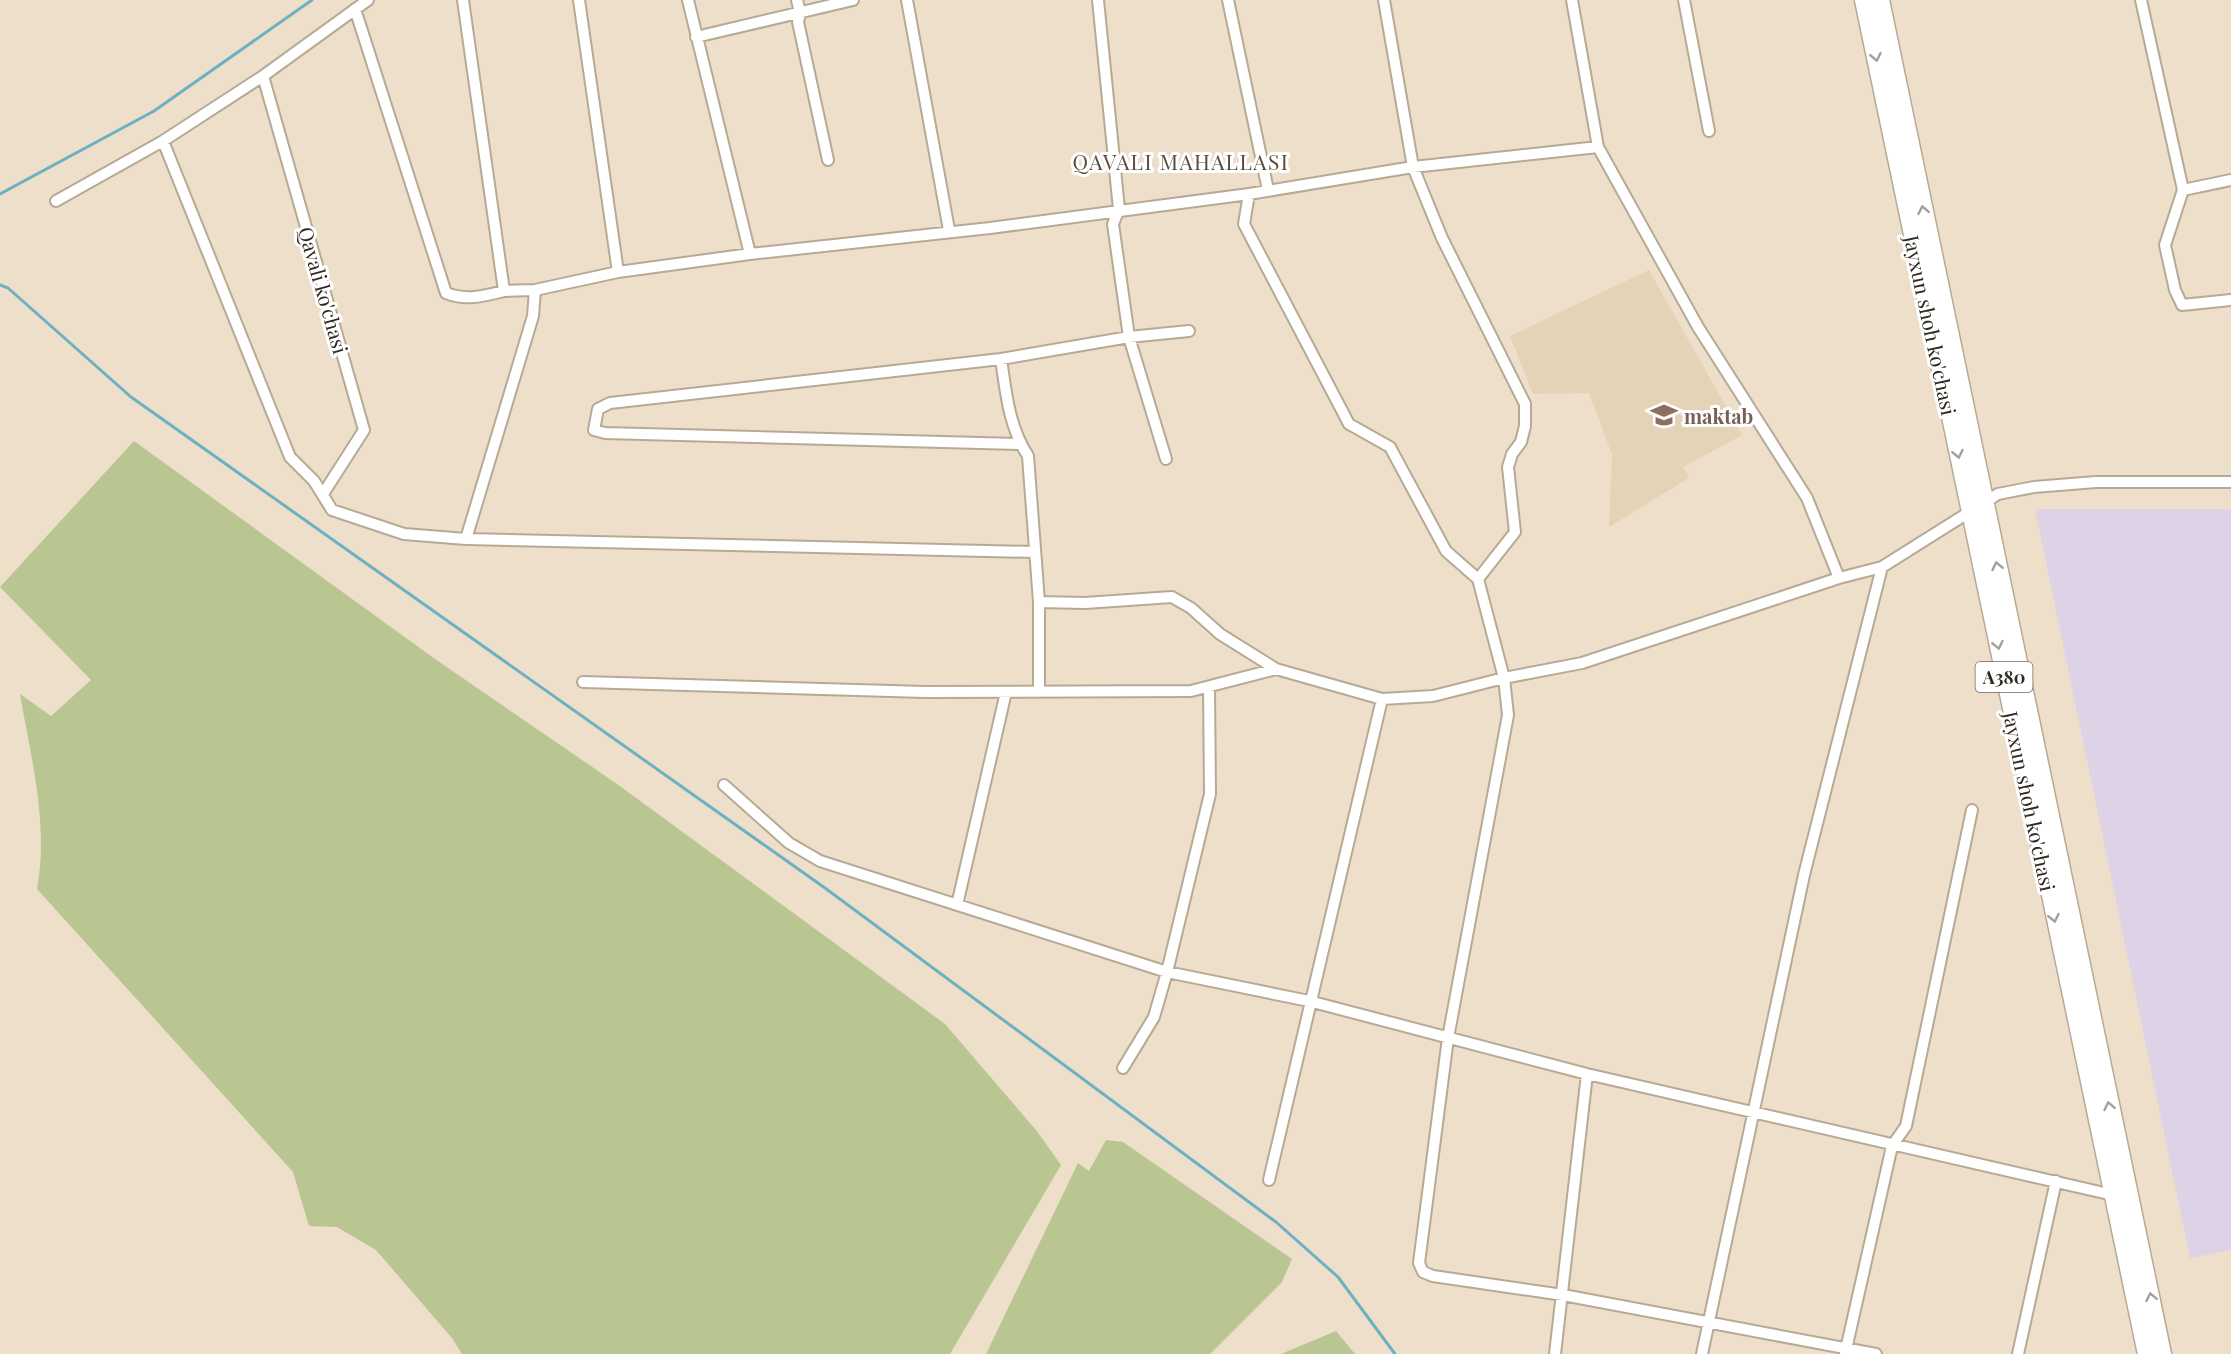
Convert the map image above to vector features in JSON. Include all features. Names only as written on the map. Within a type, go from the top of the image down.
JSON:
[{"type":"highway","name":"Jayxun shoh ko'chasi","points":[[1864,0],[2162,1354]]},
{"type":"highway","name":"Jayxun shoh ko'chasi","points":[[1880,0],[1977,506],[2113,1195],[2147,1354]]},
{"type":"street","points":[[56,201],[163,141],[263,76],[368,0]]},
{"type":"street","points":[[464,0],[504,291]]},
{"type":"street","points":[[579,0],[618,272]]},
{"type":"street","points":[[688,0],[750,254]]},
{"type":"street","points":[[797,0],[800,13],[798,22],[828,160]]},
{"type":"street","points":[[696,37],[853,0]]},
{"type":"street","points":[[908,0],[949,230]]},
{"type":"street","points":[[1098,0],[1119,209],[1113,224],[1130,337],[1166,459]]},
{"type":"street","points":[[1228,0],[1268,190]]},
{"type":"street","points":[[1384,0],[1413,167],[1442,238],[1525,404],[1521,442],[1512,454],[1508,468],[1515,532],[1478,579]]},
{"type":"street","points":[[1572,0],[1598,147],[1698,327],[1807,498],[1839,578]]},
{"type":"street","points":[[1684,0],[1709,131]]},
{"type":"street","points":[[2141,0],[2183,190],[2165,245],[2175,290],[2182,305],[2231,300]]},
{"type":"street","points":[[355,9],[446,293],[456,297],[476,298],[504,291],[535,290],[618,272],[750,254],[949,230],[990,228],[1119,209],[1249,194],[1413,167],[1598,147]]},
{"type":"street","name":"Qavali ko'chasi","points":[[263,76],[364,430],[323,494]]},
{"type":"street","points":[[163,141],[290,457],[323,494],[332,510],[404,534],[466,539],[1034,552]]},
{"type":"street","points":[[2183,190],[2231,180]]},
{"type":"street","points":[[1249,194],[1244,224],[1349,424],[1390,447],[1446,551],[1478,579],[1503,678],[1508,715],[1448,1038],[1419,1263],[1423,1272],[1433,1276],[1563,1295],[1846,1351],[1876,1354]]},
{"type":"street","points":[[466,539],[533,316],[535,290]]},
{"type":"street","points":[[1020,444],[605,433],[594,430],[598,410],[610,403],[1001,359],[1130,337],[1189,331]]},
{"type":"street","points":[[1001,359],[1009,411],[1020,444],[1028,456],[1038,602],[1039,692]]},
{"type":"street","points":[[1038,602],[1085,603],[1172,597],[1191,608],[1229,641],[1276,669],[1382,699],[1433,696],[1503,678],[1582,663],[1839,578],[1882,567],[1998,494],[2034,487],[2096,482],[2231,482]]},
{"type":"street","points":[[1702,1354],[1752,1110],[1804,875],[1882,567]]},
{"type":"street","points":[[584,682],[1006,692],[1191,692],[1276,669]]},
{"type":"street","points":[[1123,1068],[1154,1017],[1210,794],[1209,687]]},
{"type":"street","points":[[957,905],[1006,692]]},
{"type":"street","points":[[1269,1180],[1309,1001],[1382,699]]},
{"type":"street","points":[[724,785],[789,843],[820,861],[1167,972],[1309,1001],[1587,1074],[1752,1110],[1892,1146],[2113,1195]]},
{"type":"street","points":[[1846,1351],[1892,1146],[1906,1126],[1972,810]]},
{"type":"street","points":[[1555,1354],[1587,1074]]},
{"type":"street","points":[[2018,1354],[2056,1181]]},
{"type":"shaded area","name":"maktab","points":[[1649,270],[1742,435],[1683,467],[1689,478],[1609,527],[1612,455],[1589,393],[1533,394],[1510,336]]},
{"type":"shaded area","points":[[2035,509],[2231,509],[2231,1250],[2190,1258]]},
{"type":"green space","points":[[134,441],[435,659],[617,784],[945,1024],[1036,1130],[1061,1165],[950,1354],[462,1354],[452,1338],[376,1250],[337,1227],[309,1226],[293,1172],[37,889],[40,865],[40,816],[20,694],[51,716],[91,680],[0,587]]},
{"type":"green space","points":[[1106,1140],[1123,1142],[1292,1259],[1282,1282],[1210,1354],[986,1354],[1078,1163],[1089,1171]]},
{"type":"green space","points":[[1336,1331],[1355,1354],[1281,1354]]},
{"type":"waterway","points":[[0,194],[154,111],[312,0]]},
{"type":"waterway","points":[[0,285],[8,288],[131,397],[825,888],[1276,1222],[1338,1277],[1395,1354]]},
{"type":"place","name":"maktab","points":[[1664,415]]},
{"type":"district","name":"QAVALI MAHALLASI","points":[[1181,161]]}]
